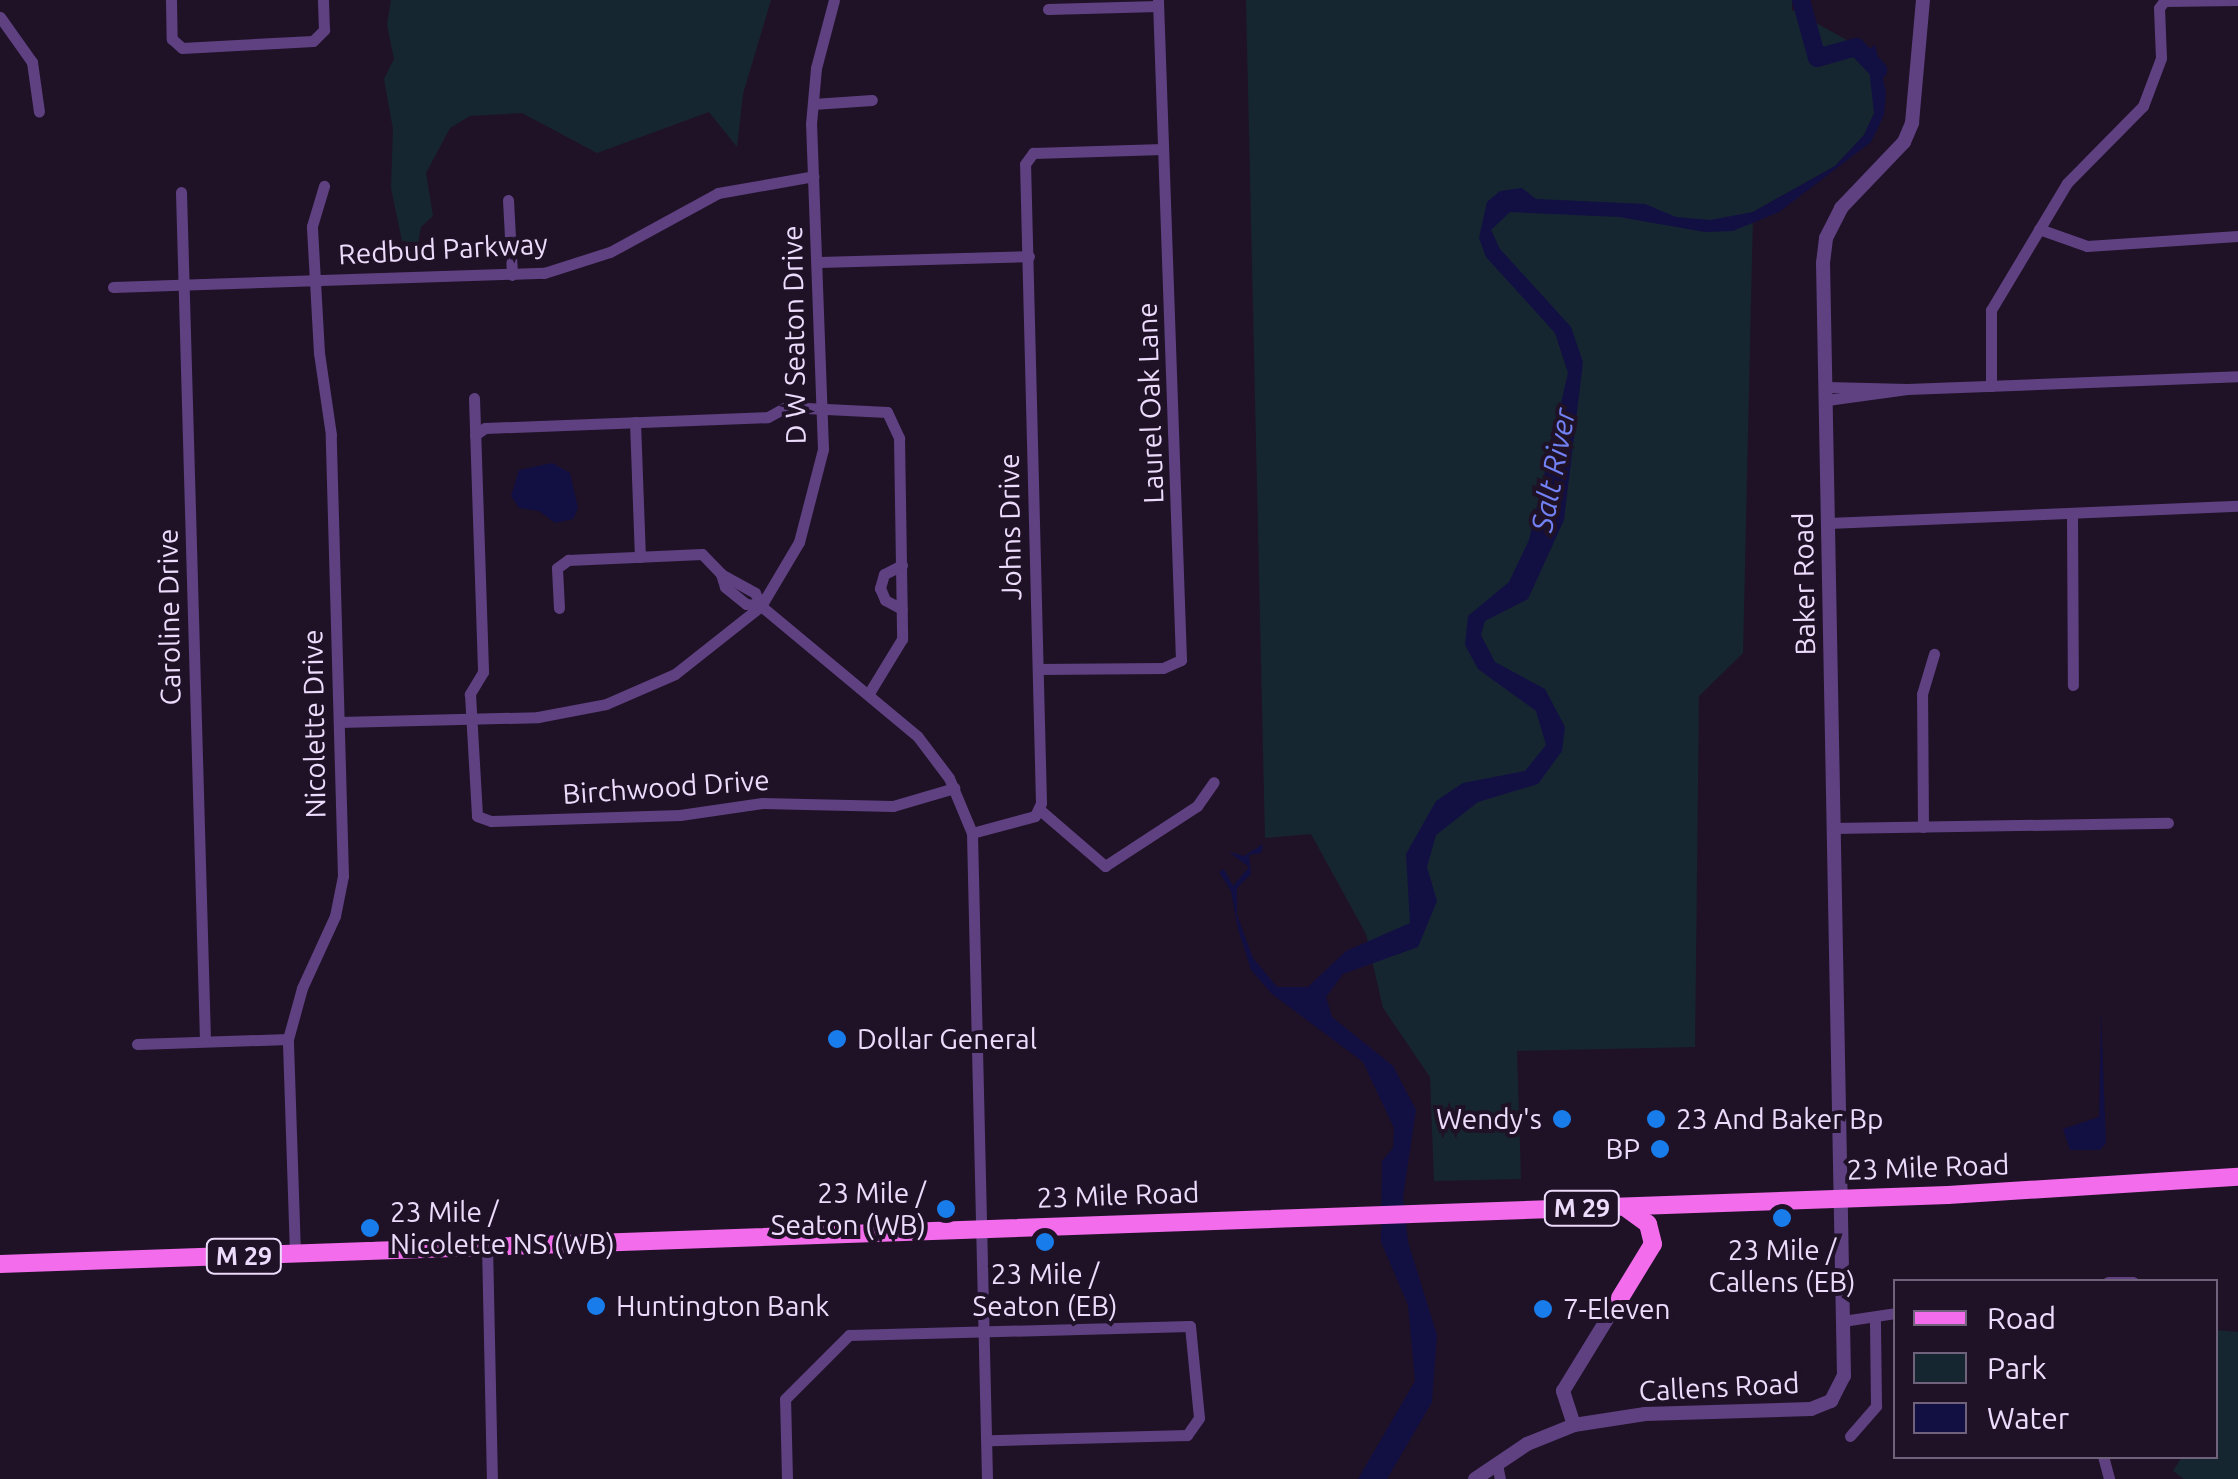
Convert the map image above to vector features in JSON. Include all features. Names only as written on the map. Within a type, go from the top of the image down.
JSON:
[{"type":"main road","name":"23 Mile Road","points":[[0,1264],[1625,1207],[2238,1177]]},
{"type":"main road","points":[[1620,1298],[1653,1244],[1648,1224],[1625,1207]]},
{"type":"street","points":[[171,0],[174,45],[320,37],[324,0]]},
{"type":"street","name":"D W Seaton Drive","points":[[761,606],[810,512],[824,405],[812,104],[834,0]]},
{"type":"street","name":"Baker Road","points":[[1842,1198],[1832,828],[1826,238],[1841,208],[1904,142],[1912,123],[1923,0]]},
{"type":"street","points":[[1991,386],[1991,310],[2074,174],[2144,106],[2161,58],[2164,1],[2238,0]]},
{"type":"street","points":[[1048,9],[1158,3]]},
{"type":"street","name":"Laurel Oak Lane","points":[[1038,669],[1164,668],[1181,660],[1158,3]]},
{"type":"street","points":[[0,18],[32,62],[39,112]]},
{"type":"street","points":[[812,104],[872,100]]},
{"type":"street","name":"Johns Drive","points":[[1040,810],[1026,170],[1034,153],[1163,149]]},
{"type":"street","name":"Redbud Parkway","points":[[114,287],[512,276],[580,264],[718,193],[814,176]]},
{"type":"street","name":"Nicolette Drive","points":[[295,1254],[288,1039],[342,889],[332,435],[315,280],[313,213],[324,186]]},
{"type":"street","name":"Caroline Drive","points":[[181,192],[205,1041]]},
{"type":"street","points":[[508,200],[512,276]]},
{"type":"street","points":[[2039,229],[2087,246],[2238,236]]},
{"type":"street","points":[[819,262],[1029,256]]},
{"type":"street","points":[[1828,393],[2238,376]]},
{"type":"street","points":[[471,719],[470,694],[482,672],[474,398]]},
{"type":"street","points":[[475,436],[485,428],[768,417],[786,407],[875,406],[898,424],[902,609],[901,648],[869,692]]},
{"type":"street","points":[[634,422],[640,557]]},
{"type":"street","points":[[1828,524],[2238,506]]},
{"type":"street","points":[[2072,513],[2073,685]]},
{"type":"street","points":[[559,608],[557,568],[563,561],[702,554],[721,574],[755,593],[761,606],[869,692],[918,737],[954,788],[972,832],[980,1228],[990,1440],[987,1479]]},
{"type":"street","points":[[902,565],[884,574],[880,588],[886,600],[902,609]]},
{"type":"street","points":[[338,722],[561,714],[623,698],[676,674],[761,606]]},
{"type":"street","points":[[1924,828],[1922,694],[1934,654]]},
{"type":"street","name":"Birchwood Drive","points":[[471,719],[474,810],[492,821],[680,815],[762,803],[902,806],[954,788]]},
{"type":"street","points":[[972,832],[1040,810],[1105,866],[1197,806],[1214,782]]},
{"type":"street","points":[[1832,828],[2168,823]]},
{"type":"street","points":[[137,1044],[288,1039]]},
{"type":"street","name":"Callens Road","points":[[1475,1479],[1498,1472],[1574,1425],[1645,1414],[1821,1405],[1831,1401],[1844,1376],[1842,1198]]},
{"type":"street","points":[[487,1244],[492,1479]]},
{"type":"street","points":[[1574,1425],[1563,1391],[1620,1298]]},
{"type":"street","points":[[1843,1321],[1875,1320],[1893,1314]]},
{"type":"street","points":[[1850,1436],[1876,1406],[1875,1320]]},
{"type":"street","points":[[788,1479],[785,1399],[849,1335],[1190,1326],[1199,1418],[1187,1435],[990,1440]]},
{"type":"green space","points":[[391,0],[771,0],[743,94],[737,147],[709,112],[597,153],[522,113],[470,116],[450,128],[426,173],[433,216],[421,227],[418,243],[402,241],[391,188],[393,129],[384,79],[394,59],[387,25]]},
{"type":"green space","points":[[1246,0],[1792,0],[1792,10],[1867,51],[1873,67],[1874,113],[1864,135],[1835,166],[1753,212],[1743,653],[1699,696],[1695,1047],[1517,1051],[1521,1179],[1434,1181],[1430,1077],[1383,1008],[1366,934],[1311,834],[1265,838]]},
{"type":"green space","points":[[2218,1330],[2238,1332],[2238,1479],[2184,1479],[2173,1471],[2181,1459],[2218,1459]]},
{"type":"water","points":[[1875,45],[1886,92],[1884,115],[1871,142],[1779,212],[1733,231],[1705,232],[1619,217],[1510,212],[1491,230],[1500,249],[1571,327],[1583,362],[1564,520],[1528,599],[1485,621],[1481,635],[1495,662],[1545,689],[1565,727],[1562,751],[1538,784],[1478,802],[1436,835],[1427,867],[1437,901],[1418,947],[1343,974],[1326,997],[1332,1017],[1393,1066],[1416,1110],[1403,1197],[1408,1242],[1437,1335],[1432,1402],[1387,1479],[1358,1479],[1415,1381],[1408,1305],[1381,1242],[1382,1161],[1393,1148],[1394,1128],[1363,1062],[1272,994],[1251,970],[1238,929],[1231,891],[1219,872],[1224,869],[1233,886],[1249,867],[1229,852],[1244,856],[1263,844],[1261,853],[1249,855],[1251,874],[1237,888],[1237,915],[1253,958],[1277,987],[1308,987],[1346,951],[1410,923],[1406,854],[1436,801],[1463,783],[1525,771],[1546,745],[1536,711],[1478,669],[1465,645],[1468,616],[1509,582],[1529,540],[1568,373],[1555,333],[1486,257],[1479,238],[1487,202],[1500,191],[1522,188],[1536,199],[1645,204],[1676,217],[1710,220],[1753,212],[1835,166],[1864,135],[1874,113],[1867,51]]},
{"type":"water","points":[[552,463],[570,473],[578,508],[573,519],[555,523],[539,511],[519,508],[511,496],[519,470]]},
{"type":"water","points":[[2101,1012],[2106,1143],[2100,1150],[2070,1150],[2063,1129],[2099,1117]]},
{"type":"waterway","name":"Salt River","points":[[1801,0],[1817,58],[1856,47],[1878,70]]},
{"type":"place","name":"Dollar General","points":[[837,1039]]},
{"type":"place","name":"Wendy's","points":[[1562,1119]]},
{"type":"place","name":"23 And Baker Bp","points":[[1656,1119]]},
{"type":"place","name":"BP","points":[[1660,1149]]},
{"type":"place","name":"23 Mile / Seaton (WB)","points":[[946,1209]]},
{"type":"place","name":"23 Mile / Callens (EB)","points":[[1782,1218]]},
{"type":"place","name":"23 Mile / Nicolette NS (WB)","points":[[370,1228]]},
{"type":"place","name":"23 Mile / Seaton (EB)","points":[[1045,1242]]},
{"type":"place","name":"Huntington Bank","points":[[596,1306]]},
{"type":"place","name":"7-Eleven","points":[[1543,1309]]}]
